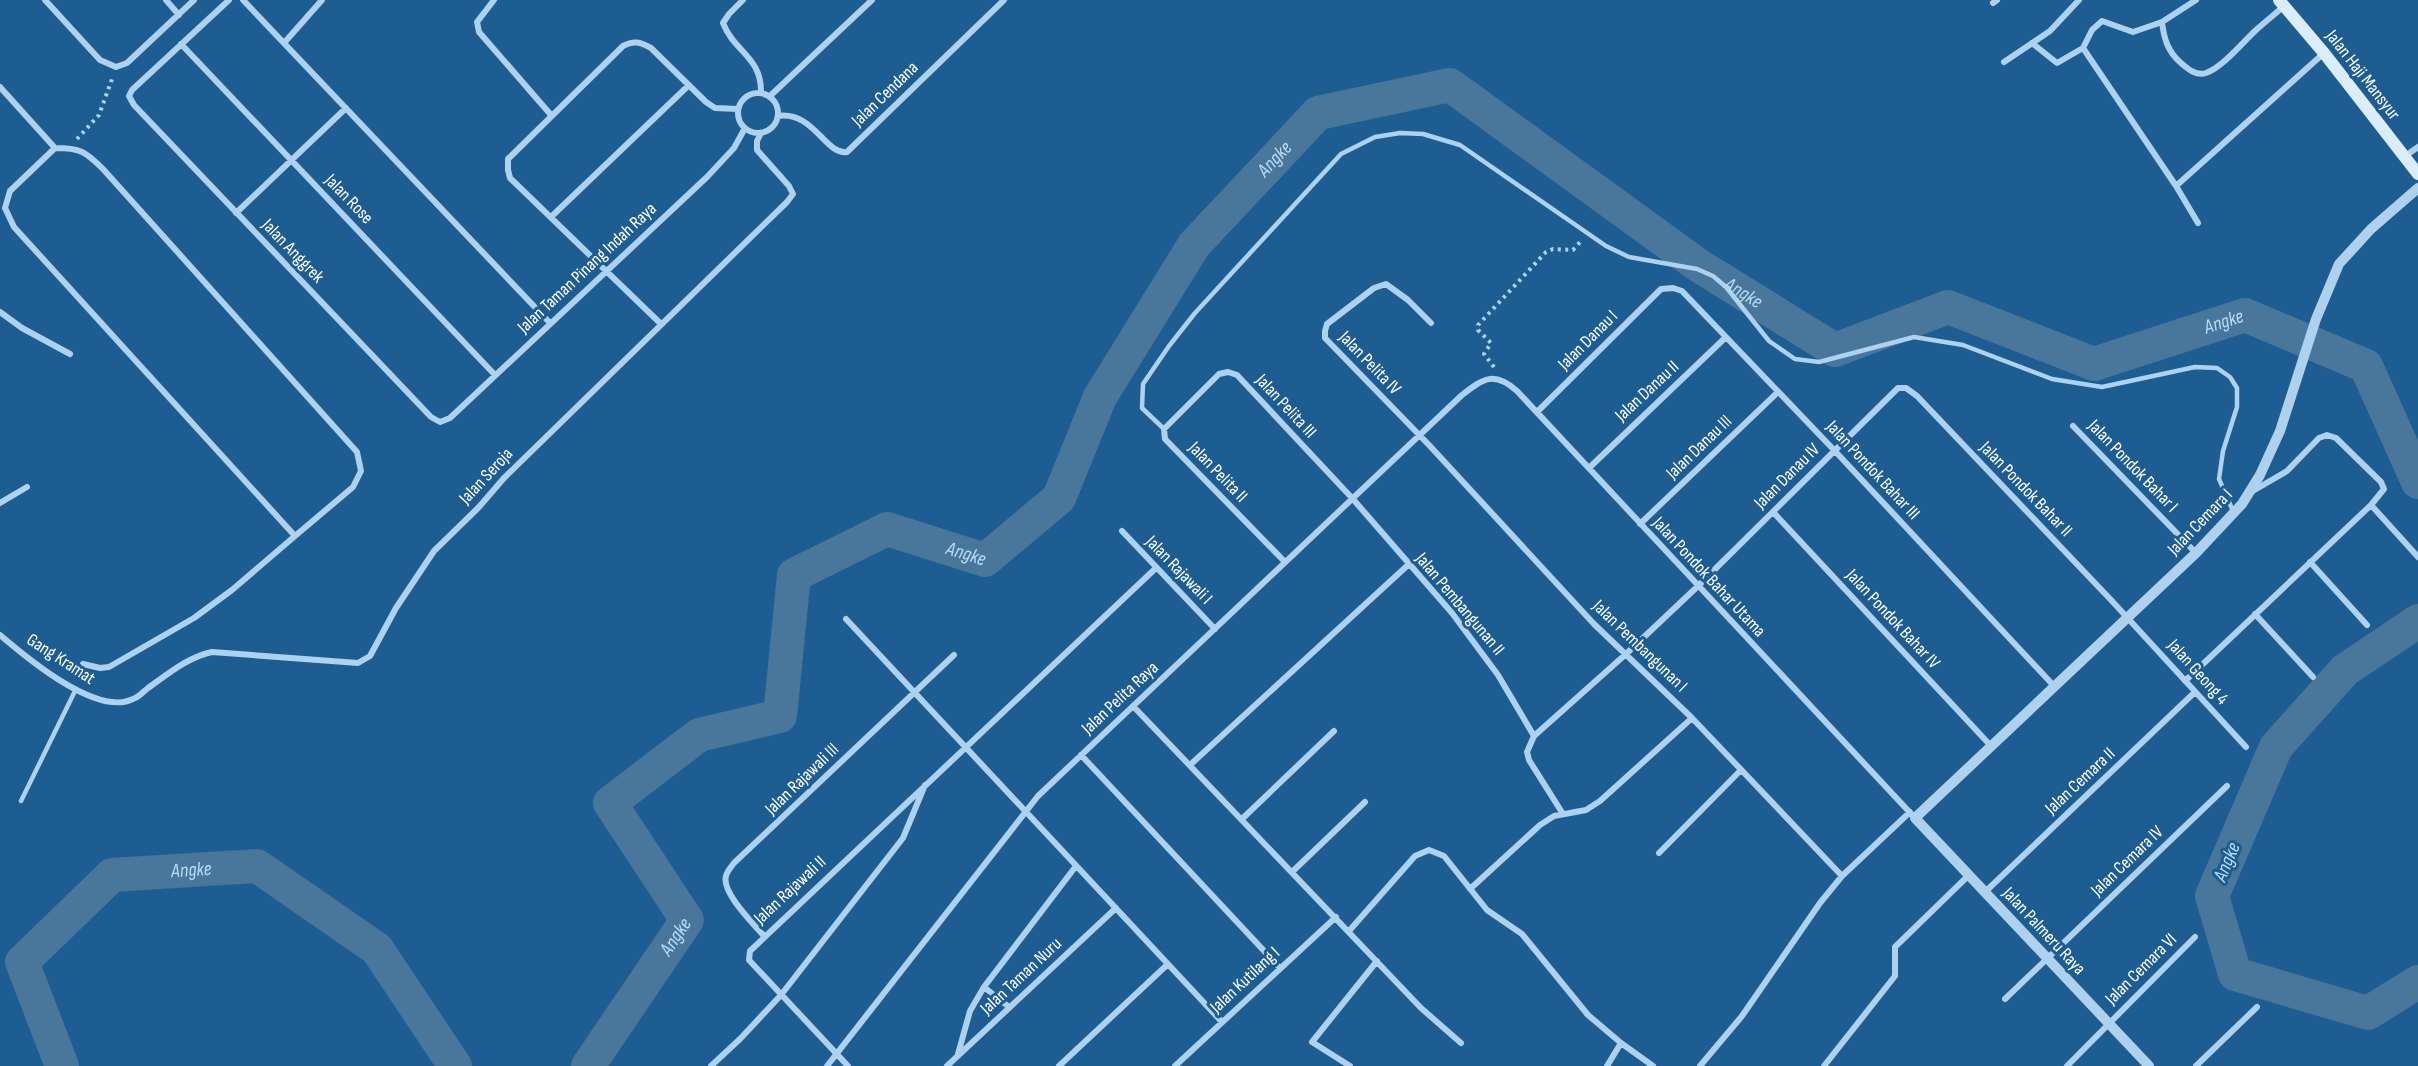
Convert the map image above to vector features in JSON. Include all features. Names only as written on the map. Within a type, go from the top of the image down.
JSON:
[{"type":"main road","name":"Jalan Haji Mansyur","points":[[2285,2],[2418,174]]},
{"type":"street","points":[[45,0],[100,60],[116,67],[127,63],[194,0]]},
{"type":"street","points":[[166,0],[179,15]]},
{"type":"street","points":[[181,44],[229,0]]},
{"type":"street","points":[[243,0],[550,323]]},
{"type":"street","points":[[284,43],[322,0]]},
{"type":"street","points":[[494,0],[477,22],[479,32],[551,115]]},
{"type":"street","points":[[743,0],[723,23],[727,32],[756,67],[761,79],[761,93]]},
{"type":"street","points":[[770,96],[872,0]]},
{"type":"street","name":"Jalan Cendana","points":[[778,116],[788,115],[800,118],[837,150],[847,152],[1004,0]]},
{"type":"street","points":[[2004,62],[2050,32],[2079,0]]},
{"type":"street","points":[[2032,43],[2057,63],[2083,48],[2092,30],[2102,21],[2133,32],[2162,22],[2196,0]]},
{"type":"street","points":[[2162,22],[2163,37],[2179,61],[2192,72],[2206,73],[2236,51],[2285,2]]},
{"type":"street","points":[[662,324],[510,178],[507,164],[513,153],[551,115],[622,46],[630,42],[640,42],[651,48],[706,102],[716,108],[738,109]]},
{"type":"street","name":"Jalan Anggrek","points":[[181,44],[132,90],[129,96],[134,105],[431,417],[440,422]]},
{"type":"street","name":"Jalan Rose","points":[[181,44],[495,375]]},
{"type":"street","points":[[2083,48],[2176,186],[2198,223]]},
{"type":"street","points":[[2176,186],[2324,53]]},
{"type":"street","points":[[551,217],[689,85]]},
{"type":"street","points":[[0,87],[55,148]]},
{"type":"street","points":[[761,93],[770,96],[777,105],[778,116],[775,124],[769,130],[761,133],[745,128],[741,123],[738,109],[746,96],[761,93]]},
{"type":"street","points":[[236,213],[346,108]]},
{"type":"street","name":"Jalan Taman Pinang Indah Raya","points":[[440,422],[450,418],[606,269],[707,177],[734,148],[745,128]]},
{"type":"street","name":"Jalan Seroja","points":[[108,703],[122,703],[134,699],[185,663],[212,652],[226,651],[346,664],[358,663],[370,656],[396,608],[434,551],[479,507],[504,477],[788,202],[793,194],[789,186],[757,150],[757,141],[761,133]]},
{"type":"street","points":[[2405,156],[2418,147]]},
{"type":"street","points":[[83,663],[99,668],[109,667],[194,618],[232,590],[353,487],[361,471],[357,452],[103,169],[87,153],[74,148],[55,148],[10,191],[5,208],[14,227],[295,536]]},
{"type":"street","name":"Jalan Cemara I","points":[[1700,1066],[1742,1016],[1814,912],[1842,876],[1991,746],[2196,553],[2234,514],[2249,494],[2270,456],[2316,319],[2335,273],[2348,252],[2418,188]]},
{"type":"street","name":"Jalan Pelita IV","points":[[1419,435],[1325,338],[1324,331],[1327,324],[1374,288],[1386,284],[1408,300],[1431,323]]},
{"type":"street","name":"Jalan Pondok Bahar III","points":[[1661,290],[1673,288],[1682,291],[2054,686]]},
{"type":"street","name":"Jalan Danau I","points":[[1537,412],[1661,290]]},
{"type":"street","points":[[0,312],[22,328],[70,354]]},
{"type":"street","name":"Jalan Danau II","points":[[1589,468],[1726,337]]},
{"type":"street","name":"Jalan Pelita III","points":[[1164,429],[1219,374],[1228,372],[1237,375],[1353,498]]},
{"type":"street","name":"Jalan Pelita Raya","points":[[826,1066],[1038,796],[1473,386],[1484,380],[1497,378],[1506,382]]},
{"type":"street","name":"Jalan Pondok Bahar Utama","points":[[1506,382],[1537,412],[1912,815]]},
{"type":"street","name":"Jalan Danau IV","points":[[1534,736],[1626,654],[1898,388]]},
{"type":"street","name":"Jalan Pondok Bahar II","points":[[1898,388],[1906,388],[1917,396],[2127,617]]},
{"type":"street","name":"Jalan Danau III","points":[[1640,524],[1779,392]]},
{"type":"street","name":"Jalan Pondok Bahar I","points":[[2073,426],[2196,553]]},
{"type":"street","name":"Jalan Pelita II","points":[[1164,429],[1165,439],[1285,562]]},
{"type":"street","name":"Jalan Pembangunan I","points":[[1419,435],[1594,624],[1692,718],[1842,876]]},
{"type":"street","points":[[2185,681],[2371,505],[2384,489],[2381,482],[2336,438],[2327,435],[2319,438],[2287,471],[2249,494]]},
{"type":"street","points":[[0,503],[27,487]]},
{"type":"street","name":"Jalan Pembangunan II","points":[[1353,498],[1408,565],[1452,613],[1498,675],[1534,736]]},
{"type":"street","points":[[2371,505],[2418,557]]},
{"type":"street","name":"Jalan Pondok Bahar IV","points":[[1773,512],[1991,746]]},
{"type":"street","name":"Jalan Rajawali I","points":[[1122,531],[1215,628]]},
{"type":"street","points":[[2310,562],[2367,625]]},
{"type":"street","points":[[1190,765],[1408,565]]},
{"type":"street","name":"Jalan Rajawali II","points":[[848,1066],[750,960],[748,955],[750,951],[1156,568]]},
{"type":"street","points":[[2255,614],[2313,677]]},
{"type":"street","name":"Jalan Geong 4","points":[[2127,617],[2246,747]]},
{"type":"street","points":[[846,619],[1222,1022]]},
{"type":"street","name":"Gang Kramat","points":[[0,635],[76,689],[108,703]]},
{"type":"street","name":"Jalan Rajawali III","points":[[764,936],[730,894],[725,884],[726,874],[954,655]]},
{"type":"street","name":"Jalan Cemara II","points":[[1985,892],[2196,692]]},
{"type":"street","points":[[1133,705],[1422,1008],[1461,1042]]},
{"type":"street","points":[[1470,889],[1523,839],[1554,816],[1586,810],[1600,801],[1692,718]]},
{"type":"street","points":[[1242,819],[1334,731]]},
{"type":"street","points":[[1534,736],[1527,752],[1529,760],[1563,814]]},
{"type":"street","points":[[1081,755],[1280,968]]},
{"type":"street","points":[[1659,853],[1740,770]]},
{"type":"street","points":[[711,1066],[781,995],[903,838],[925,784]]},
{"type":"street","name":"Jalan Cemara IV","points":[[2005,999],[2227,786]]},
{"type":"street","points":[[1292,872],[1365,802]]},
{"type":"street","name":"Jalan Palmeru Raya","points":[[1912,815],[2149,1066]]},
{"type":"street","points":[[1349,931],[1415,856],[1424,850],[1443,856],[1487,910],[1522,934],[1588,1015],[1653,1066]]},
{"type":"street","points":[[958,1056],[970,1011],[984,987],[1076,866]]},
{"type":"street","points":[[1824,1066],[1895,976],[1895,947],[1969,875]]},
{"type":"street","name":"Jalan Taman Nuru","points":[[947,1066],[1116,908]]},
{"type":"street","name":"Jalan Kutilang I","points":[[1175,1066],[1336,917]]},
{"type":"street","name":"Jalan Cemara VI","points":[[2067,1066],[2195,937]]},
{"type":"street","points":[[1345,1065],[1312,1042],[1377,961]]},
{"type":"street","points":[[1059,1066],[1168,964]]},
{"type":"street","points":[[984,987],[1009,1008]]},
{"type":"street","points":[[2196,1066],[2257,1007]]},
{"type":"street","points":[[1607,1066],[1621,1043]]},
{"type":"lane","points":[[1164,429],[1142,408],[1143,384],[1169,346],[1225,279],[1341,154],[1375,137],[1400,133],[1423,134],[1460,145],[1606,246],[1629,257],[1697,269],[1713,276],[1726,287],[1769,341],[1795,358],[1819,362],[1914,337],[1963,345],[2052,379],[2102,387],[2195,367],[2217,368],[2230,377],[2237,388],[2237,407],[2223,451],[2219,479],[2234,514]]},
{"type":"lane","points":[[21,801],[76,689]]},
{"type":"path","points":[[74,148],[78,137],[99,115],[116,67]]},
{"type":"path","points":[[1506,382],[1484,354],[1491,343],[1478,330],[1478,325],[1546,252],[1550,249],[1572,250],[1587,233]]},
{"type":"waterway","name":"Angke","points":[[588,1066],[687,920],[610,803],[699,735],[780,716],[794,575],[887,529],[985,560],[1059,498],[1100,397],[1194,245],[1318,113],[1450,85],[1698,265],[1835,350],[1948,307],[2094,364],[2245,315],[2366,366],[2418,482]]},
{"type":"waterway","name":"Angke","points":[[2418,621],[2345,670],[2276,747],[2212,896],[2235,974],[2368,1013],[2418,982]]},
{"type":"waterway","name":"Angke","points":[[62,1066],[22,962],[112,875],[257,866],[377,949],[455,1066]]}]
